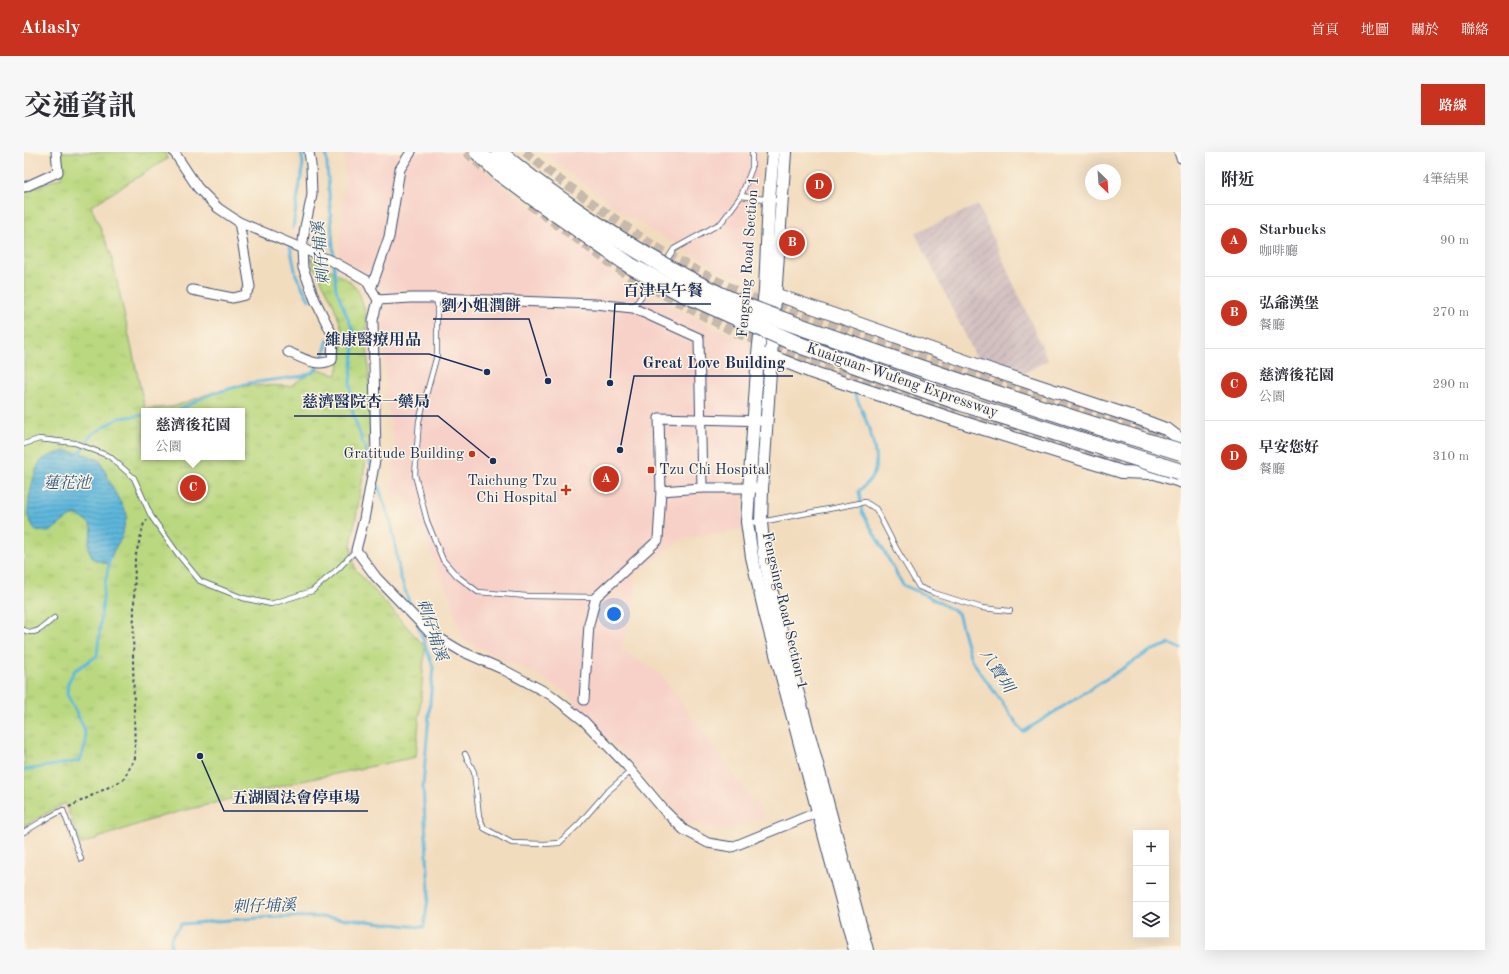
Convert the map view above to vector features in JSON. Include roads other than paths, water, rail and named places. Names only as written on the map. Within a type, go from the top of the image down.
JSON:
[{"type":"highway","name":"Kuaiguan-Wufeng Expressway","points":[[478,152],[500,173],[541,204],[631,266],[680,292],[802,346],[962,403],[1181,472]]},
{"type":"highway","name":"Kuaiguan-Wufeng Expressway","points":[[499,152],[549,192],[639,251],[686,277],[744,305],[968,384],[1089,424],[1181,452]]},
{"type":"street","points":[[25,187],[58,172],[56,152]]},
{"type":"street","points":[[174,152],[198,188],[218,208],[239,222],[284,240],[302,250],[334,262],[366,280],[378,300],[373,320],[376,455],[364,519],[356,550],[376,578],[429,632],[461,651],[502,668],[552,695],[584,721],[631,771],[664,810],[684,830],[708,844],[732,847],[823,810]]},
{"type":"street","points":[[288,352],[316,364],[325,364],[332,360],[333,336],[315,300],[303,268],[302,250],[312,195],[309,152]]},
{"type":"street","points":[[371,289],[389,237],[400,169],[411,152]]},
{"type":"street","name":"Fengsing Road Section 1","points":[[773,152],[769,199],[771,356],[761,421],[756,488],[748,522],[752,557],[765,613],[823,810],[867,950]]},
{"type":"street","name":"Fengsing Road Section 1","points":[[761,421],[758,354],[771,293],[782,201],[785,152]]},
{"type":"street","points":[[1179,152],[1181,158]]},
{"type":"street","points":[[192,290],[233,298],[245,295],[250,287],[239,222]]},
{"type":"street","points":[[771,293],[997,372],[1139,419],[1168,430],[1181,441]]},
{"type":"street","points":[[378,300],[437,298],[595,304],[633,308],[699,338],[702,488]]},
{"type":"street","points":[[758,354],[771,356],[811,372],[968,424],[1122,472],[1150,473],[1181,483]]},
{"type":"street","points":[[584,700],[589,624],[596,597],[658,540],[661,491],[659,418],[761,421]]},
{"type":"street","points":[[1164,436],[1181,441]]},
{"type":"street","points":[[661,491],[702,488],[756,488]]},
{"type":"street","name":"Fengsing Road Section 1","points":[[756,488],[762,522],[764,554],[776,612],[856,950]]},
{"type":"lane","points":[[661,269],[674,249],[721,224],[741,196],[752,168],[752,152]]},
{"type":"lane","points":[[741,196],[782,201]]},
{"type":"lane","points":[[633,308],[656,275]]},
{"type":"lane","points":[[437,298],[437,356],[419,421],[415,475],[427,521],[444,560],[457,576],[478,592],[527,596],[596,597]]},
{"type":"lane","points":[[437,338],[443,338]]},
{"type":"lane","points":[[24,444],[39,439],[75,443],[109,456],[134,478],[151,516],[178,554],[200,581],[243,598],[271,604],[312,590],[339,568],[356,550]]},
{"type":"lane","points":[[748,522],[762,522],[865,502],[876,509],[896,548],[919,587],[982,608],[1010,611]]},
{"type":"lane","points":[[24,630],[27,632],[39,631],[54,618]]},
{"type":"lane","points":[[465,754],[474,772],[479,816],[484,828],[512,843],[544,844],[559,842],[579,824],[606,793],[631,771]]},
{"type":"lane","points":[[24,832],[63,810],[81,859]]},
{"type":"water","name":"蓮花池","points":[[66,451],[81,453],[100,460],[112,487],[127,514],[122,537],[108,564],[93,559],[89,550],[92,531],[91,528],[85,520],[77,515],[69,517],[50,532],[36,531],[29,518],[28,509],[33,479],[40,462],[45,458]]},
{"type":"waterway","points":[[293,228],[303,163],[301,152]]},
{"type":"waterway","name":"刺仔埔溪","points":[[326,152],[334,260]]},
{"type":"waterway","points":[[290,246],[296,275],[309,300]]},
{"type":"waterway","name":"刺仔埔溪","points":[[334,265],[336,289],[355,336],[350,383],[353,414],[371,466]]},
{"type":"waterway","points":[[323,357],[328,339]]},
{"type":"waterway","points":[[182,408],[209,395],[249,383],[303,376],[313,372],[320,364]]},
{"type":"waterway","name":"八寶圳","points":[[854,393],[867,423],[876,459],[872,477],[859,491],[862,512],[903,585],[928,596],[958,613],[971,659],[1023,732],[1150,651],[1170,644],[1181,649]]},
{"type":"waterway","points":[[78,456],[91,435],[119,418],[141,415]]},
{"type":"waterway","name":"刺仔埔溪","points":[[375,477],[392,526],[400,576],[412,610]]},
{"type":"waterway","points":[[24,770],[80,761],[86,743],[84,728],[67,694],[68,683],[74,671],[97,656],[104,589],[110,558]]},
{"type":"waterway","name":"刺仔埔溪","points":[[171,950],[171,938],[181,924],[258,918],[317,917],[424,927],[429,891],[423,786],[433,667],[418,625]]},
{"type":"tunnel","points":[[466,152],[487,171]]},
{"type":"tunnel","points":[[525,152],[557,178],[645,240],[690,267],[747,296],[1164,436]]},
{"type":"tunnel","points":[[530,205],[628,276],[736,333],[797,356],[957,409]]},
{"type":"tunnel","points":[[969,414],[1139,470]]},
{"type":"place","name":"早安您好","points":[[819,186]]},
{"type":"place","name":"弘爺漢堡","points":[[792,243]]},
{"type":"place","name":"維康醫療用品","points":[[487,372]]},
{"type":"place","name":"劉小姐潤餅","points":[[548,381]]},
{"type":"place","name":"百津早午餐","points":[[610,383]]},
{"type":"place","name":"Great Love Building","points":[[620,450]]},
{"type":"place","name":"Gratitude Building","points":[[472,454]]},
{"type":"place","name":"慈濟醫院杏一藥局","points":[[493,461]]},
{"type":"place","name":"Tzu Chi Hospital","points":[[651,470]]},
{"type":"place","name":"Starbucks","points":[[606,479]]},
{"type":"place","name":"慈濟後花園","points":[[193,488]]},
{"type":"place","name":"Taichung Tzu Chi Hospital","points":[[566,490]]},
{"type":"place","name":"五湖園法會停車場","points":[[200,756]]}]
